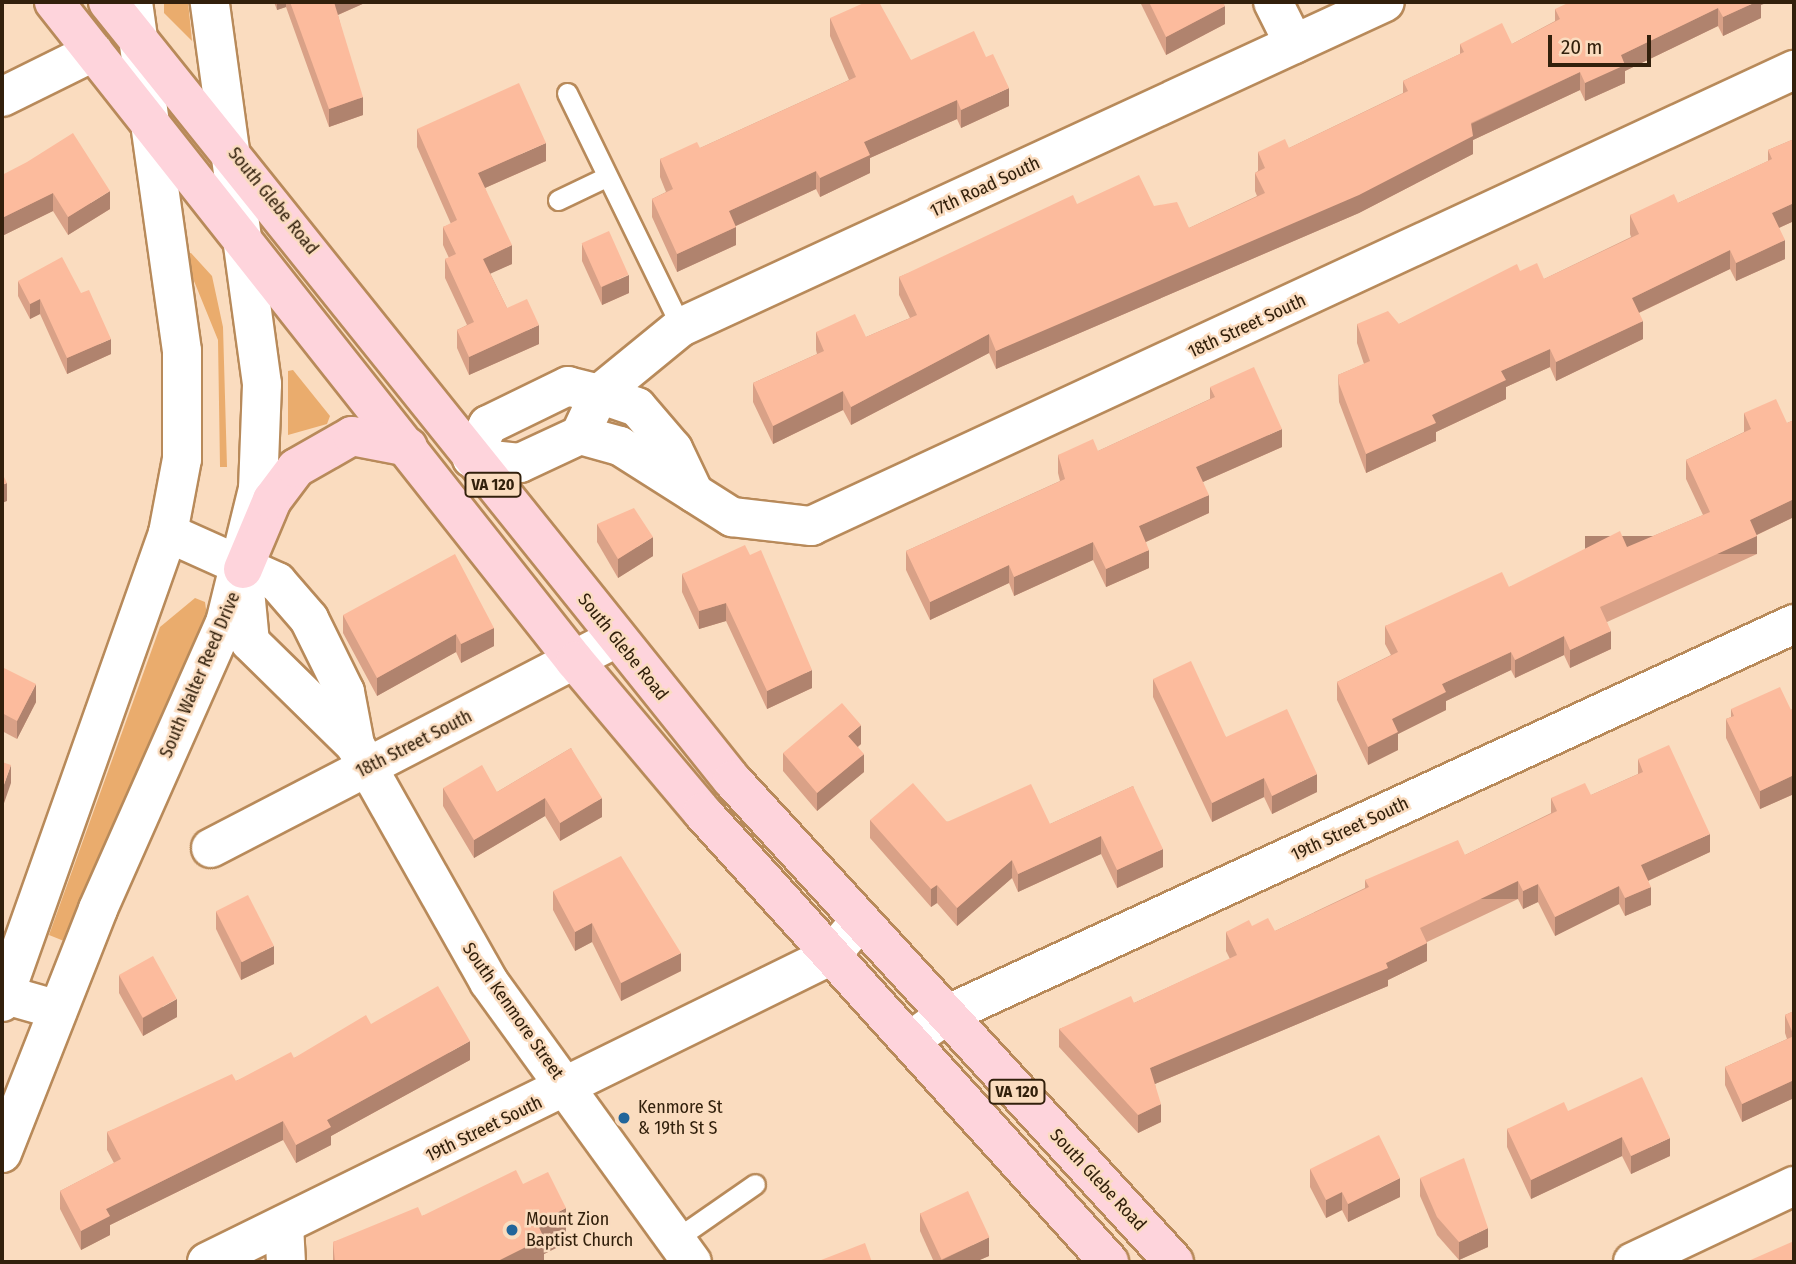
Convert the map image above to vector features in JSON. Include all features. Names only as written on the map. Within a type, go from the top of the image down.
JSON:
[{"type":"main road","name":"VA 120","points":[[54,2],[148,125],[408,447],[575,661],[830,956],[1109,1262]]},
{"type":"main road","name":"South Glebe Road","points":[[108,2],[134,19],[471,458],[615,639],[860,922],[1174,1262]]},
{"type":"main road","points":[[93,52],[134,19]]},
{"type":"main road","points":[[243,569],[272,500],[296,468],[352,436],[408,447]]},
{"type":"main road","points":[[433,480],[471,458]]},
{"type":"street","name":"South Walter Reed Drive","points":[[2,1153],[58,1010],[243,569],[258,489],[262,384],[210,2]]},
{"type":"street","points":[[1273,2],[1294,44]]},
{"type":"street","name":"17th Road South","points":[[580,435],[599,394],[681,327],[1385,2]]},
{"type":"street","points":[[58,1010],[3,997],[168,533],[186,401],[134,19]]},
{"type":"street","points":[[2,97],[93,52]]},
{"type":"street","name":"18th Street South","points":[[580,435],[620,446],[732,517],[811,526],[1794,70]]},
{"type":"street","points":[[580,435],[520,463],[471,458],[488,425],[568,386],[637,407],[673,449],[694,493]]},
{"type":"street","name":"South Kenmore Street","points":[[168,533],[277,582],[309,619],[345,692],[362,757],[489,982],[684,1251]]},
{"type":"street","name":"South Kenmore Street","points":[[243,569],[250,642],[362,757]]},
{"type":"street","name":"19th Street South","points":[[910,1041],[946,1015],[1794,624]]},
{"type":"street","name":"18th Street South","points":[[211,848],[362,757],[575,661],[615,639]]},
{"type":"street","name":"19th Street South","points":[[207,1262],[285,1244],[568,1088],[830,956],[860,922]]},
{"type":"street","points":[[1633,1262],[1794,1186]]},
{"type":"lane","points":[[567,93],[604,178],[681,327]]},
{"type":"lane","points":[[558,200],[604,178]]},
{"type":"lane","points":[[684,1251],[755,1184]]},
{"type":"shaded area","points":[[164,2],[188,2],[192,41],[164,13]]},
{"type":"shaded area","points":[[191,253],[212,276],[223,327],[227,467],[220,467],[218,340],[183,254]]},
{"type":"shaded area","points":[[293,370],[330,416],[327,424],[288,435],[288,371]]},
{"type":"shaded area","points":[[195,598],[205,602],[207,616],[64,941],[49,935],[160,627]]},
{"type":"building","points":[[290,2],[334,2],[363,97],[329,109]]},
{"type":"building","points":[[866,2],[879,2],[911,60],[974,31],[986,57],[993,54],[1009,88],[961,110],[957,100],[864,142],[870,155],[820,178],[816,171],[729,211],[736,227],[677,254],[652,199],[673,189],[660,159],[697,142],[700,148],[856,77],[830,18]]},
{"type":"building","points":[[1149,2],[1223,2],[1225,6],[1166,37]]},
{"type":"building","points":[[1570,2],[1756,2],[1723,17],[1718,8],[1621,55],[1625,65],[1585,83],[1580,72],[1471,123],[1473,136],[1359,195],[996,351],[989,334],[851,407],[843,391],[773,426],[753,383],[824,351],[816,332],[855,314],[866,337],[917,315],[899,277],[1073,195],[1077,204],[1139,175],[1154,206],[1177,202],[1189,228],[1265,193],[1255,173],[1265,168],[1258,152],[1285,139],[1289,148],[1408,91],[1403,81],[1464,52],[1460,44],[1502,23],[1512,44],[1560,19],[1555,9]]},
{"type":"building","points":[[519,83],[546,143],[478,173],[512,245],[483,259],[507,308],[527,299],[539,325],[469,357],[457,330],[474,322],[445,259],[456,254],[443,227],[457,220],[417,129]]},
{"type":"building","points":[[73,133],[110,191],[68,217],[53,193],[2,218],[2,175]]},
{"type":"building","points":[[1794,139],[1794,203],[1772,213],[1785,240],[1736,263],[1730,250],[1632,298],[1643,321],[1556,362],[1550,349],[1501,371],[1506,380],[1432,415],[1436,423],[1366,454],[1338,375],[1370,361],[1357,324],[1388,311],[1399,324],[1517,264],[1520,271],[1537,263],[1544,279],[1639,234],[1630,215],[1674,194],[1678,203],[1772,159],[1768,150]]},
{"type":"building","points":[[609,231],[629,275],[601,287],[582,243]]},
{"type":"building","points":[[62,257],[81,293],[89,290],[111,339],[67,358],[40,299],[30,304],[18,281]]},
{"type":"building","points":[[1254,367],[1282,429],[1196,467],[1209,495],[1139,526],[1149,550],[1106,569],[1093,542],[1014,577],[1009,565],[930,602],[906,551],[1065,479],[1058,455],[1093,439],[1098,451],[1215,397],[1210,387]]},
{"type":"building","points":[[1776,399],[1787,423],[1794,420],[1794,499],[1750,520],[1757,536],[1600,607],[1611,631],[1570,650],[1564,636],[1515,660],[1511,652],[1442,684],[1446,692],[1392,719],[1398,732],[1368,747],[1337,682],[1398,652],[1385,626],[1502,572],[1509,587],[1620,531],[1627,547],[1710,512],[1686,460],[1751,429],[1744,413]]},
{"type":"building","points":[[634,508],[653,537],[618,559],[597,524]]},
{"type":"building","points":[[745,545],[750,555],[761,550],[812,670],[767,691],[726,603],[699,611],[682,574]]},
{"type":"building","points":[[455,554],[494,628],[461,644],[456,634],[377,678],[343,615]]},
{"type":"building","points":[[1191,661],[1226,737],[1287,709],[1317,774],[1272,796],[1264,778],[1212,803],[1153,679]]},
{"type":"building","points":[[2,667],[36,684],[17,721],[2,713]]},
{"type":"building","points":[[1780,687],[1791,710],[1794,708],[1794,775],[1760,791],[1726,719],[1734,716],[1731,709]]},
{"type":"building","points":[[842,703],[861,725],[848,736],[864,754],[817,793],[783,753]]},
{"type":"building","points":[[1669,745],[1710,834],[1641,865],[1651,887],[1625,898],[1619,886],[1555,917],[1538,884],[1523,891],[1518,881],[1420,928],[1427,943],[1386,963],[1388,968],[1150,1068],[1161,1104],[1138,1115],[1059,1029],[1131,996],[1134,1003],[1237,955],[1226,932],[1249,920],[1252,926],[1268,918],[1275,931],[1369,887],[1365,880],[1458,840],[1465,855],[1557,811],[1551,798],[1585,783],[1591,795],[1643,772],[1638,759]]},
{"type":"building","points":[[571,748],[602,798],[560,823],[545,798],[474,840],[443,788],[482,765],[497,792]]},
{"type":"building","points":[[2,762],[11,765],[2,790]]},
{"type":"building","points":[[913,783],[947,822],[1031,784],[1050,824],[1133,786],[1163,849],[1117,870],[1101,836],[1018,874],[1012,860],[957,908],[937,885],[931,889],[870,820]]},
{"type":"building","points":[[621,856],[681,953],[621,983],[592,923],[575,932],[553,891]]},
{"type":"building","points":[[248,895],[274,946],[242,962],[216,911]]},
{"type":"building","points":[[153,956],[177,999],[143,1018],[119,975]]},
{"type":"building","points":[[438,986],[470,1041],[327,1120],[331,1127],[296,1145],[283,1121],[106,1209],[110,1216],[81,1231],[60,1191],[121,1159],[107,1132],[232,1074],[236,1081],[291,1052],[294,1058],[366,1015],[371,1024]]},
{"type":"building","points":[[1794,1011],[1794,1036],[1785,1015]]},
{"type":"building","points":[[1794,1036],[1794,1080],[1742,1104],[1725,1067]]},
{"type":"building","points":[[1642,1077],[1670,1138],[1631,1156],[1622,1137],[1531,1180],[1507,1129],[1564,1102],[1568,1111]]},
{"type":"building","points":[[1379,1135],[1400,1178],[1348,1204],[1342,1192],[1326,1200],[1310,1169]]},
{"type":"building","points":[[1464,1158],[1488,1228],[1459,1242],[1437,1217],[1420,1178]]},
{"type":"building","points":[[516,1170],[523,1184],[548,1172],[566,1208],[537,1223],[544,1238],[496,1262],[335,1262],[333,1242],[418,1207],[422,1216]]},
{"type":"building","points":[[968,1191],[990,1237],[942,1260],[920,1213]]},
{"type":"building","points":[[1794,1241],[1794,1262],[1746,1262]]},
{"type":"building","points":[[865,1243],[872,1262],[816,1262]]},
{"type":"place","name":"Kenmore St & 19th St S","points":[[624,1118]]},
{"type":"place","name":"Mount Zion Baptist Church","points":[[512,1230]]}]
